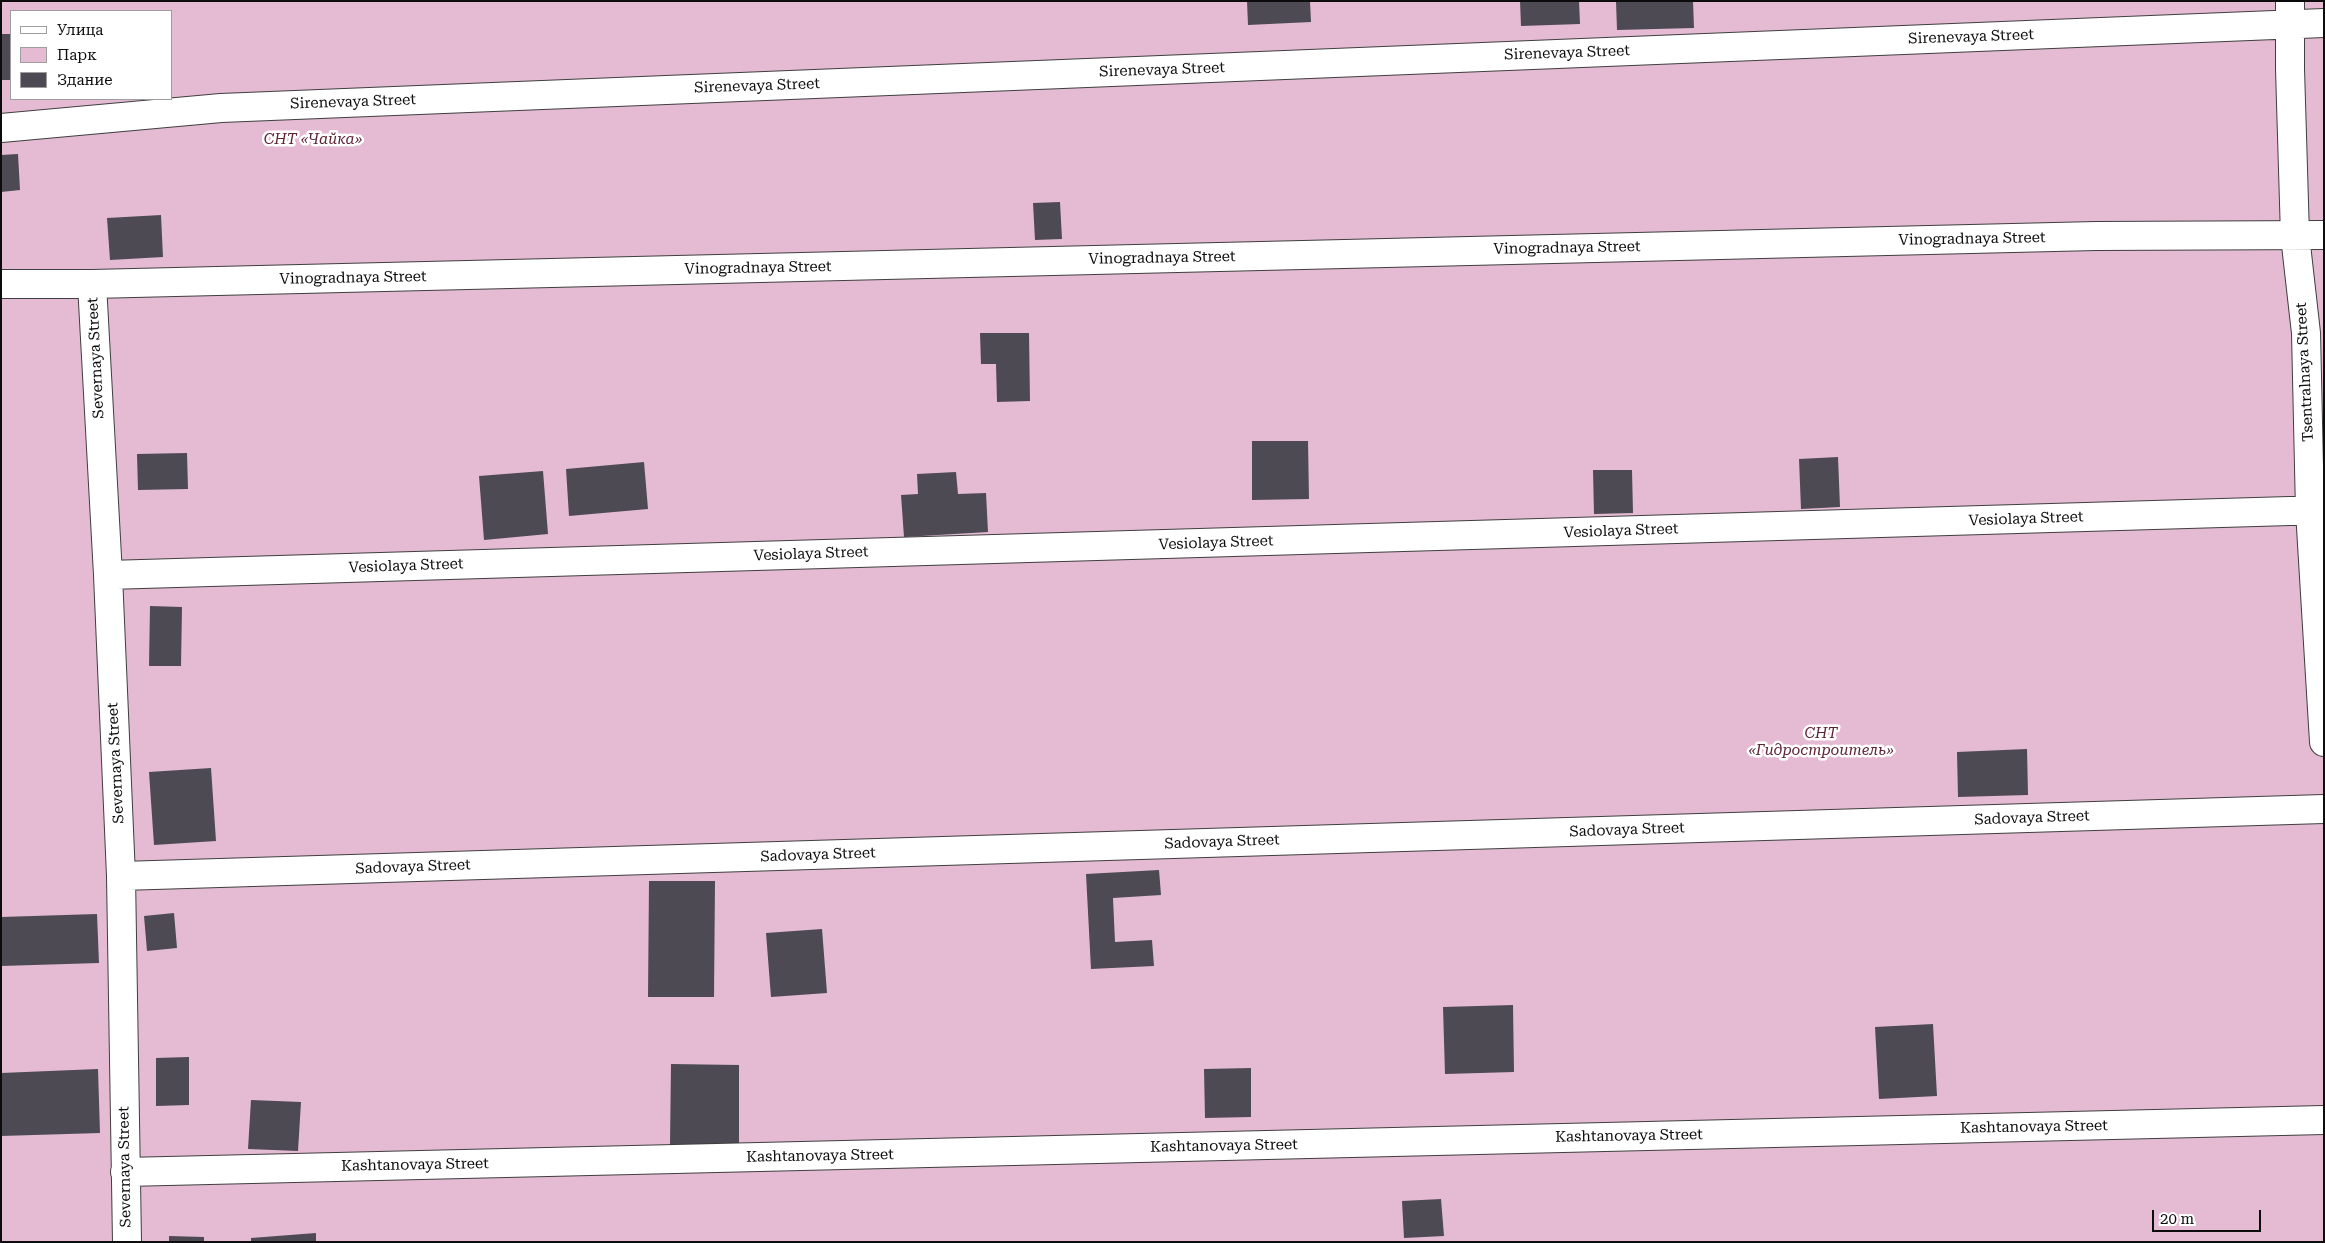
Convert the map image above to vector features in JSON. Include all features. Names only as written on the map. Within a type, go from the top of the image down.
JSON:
[{"type":"street","name":"Sirenevaya Street","points":[[1,128],[221,108],[2291,12],[2324,23]]},
{"type":"street","name":"Tsentralnaya Street","points":[[2291,12],[2290,69],[2296,236],[2306,332],[2317,510],[2324,742]]},
{"type":"street","name":"Vinogradnaya Street","points":[[1,284],[92,284],[2066,236],[2324,235]]},
{"type":"street","name":"Severnaya Street","points":[[92,284],[108,575],[121,876],[127,1242]]},
{"type":"street","name":"Vesiolaya Street","points":[[108,575],[2317,510]]},
{"type":"street","name":"Sadovaya Street","points":[[121,876],[2324,809]]},
{"type":"street","name":"Kashtanovaya Street","points":[[125,1172],[2324,1120]]},
{"type":"green space","name":"СНТ «Гидростроитель»","points":[[1,1],[2324,1],[2324,1242],[1,1242]]},
{"type":"building","points":[[1247,1],[1310,1],[1311,22],[1248,25]]},
{"type":"building","points":[[1520,1],[1579,1],[1580,24],[1521,26]]},
{"type":"building","points":[[1616,1],[1693,1],[1694,28],[1617,30]]},
{"type":"building","points":[[1,34],[10,34],[10,80],[1,80]]},
{"type":"building","points":[[18,154],[20,190],[1,192],[1,155]]},
{"type":"building","points":[[1060,202],[1062,239],[1035,240],[1033,203]]},
{"type":"building","points":[[161,215],[163,257],[110,260],[107,218]]},
{"type":"building","points":[[980,333],[1029,333],[1030,401],[997,402],[996,364],[981,364]]},
{"type":"building","points":[[1252,441],[1308,441],[1309,499],[1252,500]]},
{"type":"building","points":[[187,453],[188,489],[138,490],[137,454]]},
{"type":"building","points":[[1838,457],[1840,507],[1801,509],[1799,459]]},
{"type":"building","points":[[644,462],[648,509],[569,516],[566,469]]},
{"type":"building","points":[[1593,470],[1632,470],[1633,513],[1594,514]]},
{"type":"building","points":[[543,471],[548,534],[484,540],[479,476]]},
{"type":"building","points":[[956,472],[958,494],[986,493],[988,532],[904,537],[901,495],[918,494],[917,474]]},
{"type":"building","points":[[150,606],[182,607],[181,666],[149,666]]},
{"type":"building","points":[[2027,749],[2028,795],[1958,797],[1957,752]]},
{"type":"building","points":[[211,768],[216,841],[154,845],[149,772]]},
{"type":"building","points":[[1159,870],[1161,895],[1113,898],[1115,942],[1152,940],[1154,966],[1091,969],[1086,874]]},
{"type":"building","points":[[649,881],[715,881],[714,997],[648,997]]},
{"type":"building","points":[[174,913],[177,948],[147,951],[144,916]]},
{"type":"building","points":[[97,914],[99,963],[1,966],[1,917]]},
{"type":"building","points":[[822,929],[827,993],[771,997],[766,933]]},
{"type":"building","points":[[1513,1005],[1514,1072],[1445,1074],[1443,1007]]},
{"type":"building","points":[[1933,1024],[1937,1096],[1879,1099],[1875,1027]]},
{"type":"building","points":[[189,1057],[189,1105],[156,1106],[156,1058]]},
{"type":"building","points":[[671,1064],[739,1065],[739,1146],[670,1145]]},
{"type":"building","points":[[1251,1068],[1251,1117],[1205,1118],[1204,1069]]},
{"type":"building","points":[[98,1069],[100,1133],[1,1136],[1,1073]]},
{"type":"building","points":[[251,1100],[301,1102],[298,1151],[248,1149]]},
{"type":"building","points":[[1441,1199],[1444,1236],[1404,1238],[1402,1201]]},
{"type":"building","points":[[316,1233],[316,1242],[251,1242],[251,1238]]},
{"type":"building","points":[[169,1236],[204,1237],[204,1242],[169,1242]]},
{"type":"park label","name":"СНТ «Чайка»","points":[[313,140]]}]
